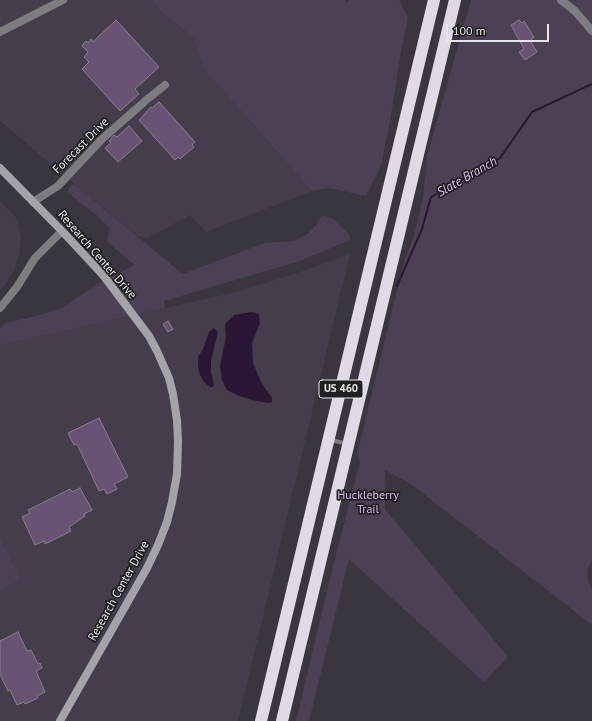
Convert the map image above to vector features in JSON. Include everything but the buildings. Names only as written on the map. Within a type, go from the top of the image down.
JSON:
[{"type":"highway","name":"US 460","points":[[261,721],[434,0]]},
{"type":"highway","name":"US 460","points":[[282,721],[455,0]]},
{"type":"main road","name":"Research Center Drive","points":[[0,168],[103,275],[149,336],[169,378],[177,420],[177,474],[167,522],[147,568],[60,721]]},
{"type":"street","points":[[0,32],[63,0]]},
{"type":"street","points":[[561,0],[575,11],[592,31]]},
{"type":"street","name":"Forecast Drive","points":[[33,202],[58,186],[102,139],[165,85]]},
{"type":"street","points":[[0,308],[17,287],[35,258],[62,231]]},
{"type":"lane","points":[[329,439],[348,444]]},
{"type":"shaded area","points":[[0,0],[152,0],[158,9],[194,38],[204,69],[312,191],[206,232],[190,215],[148,238],[139,237],[0,121]]},
{"type":"shaded area","points":[[0,201],[15,216],[21,239],[19,255],[14,270],[0,290]]},
{"type":"shaded area","points":[[350,254],[238,721],[0,721],[0,345],[236,292],[297,273]]},
{"type":"shaded area","points":[[252,312],[259,314],[260,323],[252,343],[253,363],[262,384],[272,398],[272,402],[269,403],[252,400],[237,395],[227,390],[222,380],[220,366],[226,337],[225,324],[234,315]]},
{"type":"shaded area","points":[[214,328],[218,332],[211,361],[211,372],[214,384],[213,387],[210,387],[204,382],[200,375],[198,357],[203,349],[209,332]]},
{"type":"green space","points":[[152,0],[345,0],[347,3],[350,0],[399,0],[408,18],[381,166],[366,196],[330,188],[312,191],[204,69],[194,38],[158,9]]},
{"type":"green space","name":"Huckleberry Trail","points":[[471,0],[592,0],[592,560],[587,571],[588,580],[592,589],[592,625],[411,484],[385,470],[385,509],[508,657],[484,682],[349,559],[309,721],[296,721],[331,574],[360,462],[357,454],[405,258],[414,236],[423,198],[427,156]],"holes":[[[519,20],[527,31],[530,30],[534,37],[531,39],[531,42],[537,52],[525,60],[519,52],[526,48],[522,46],[511,25]]]},
{"type":"green space","points":[[74,184],[183,274],[264,243],[294,241],[306,235],[315,226],[322,215],[333,219],[349,234],[350,240],[300,261],[164,301],[165,308],[0,345],[0,328],[5,323],[62,308],[94,286],[134,265],[107,241],[110,229],[100,218],[67,192],[69,187]]},
{"type":"green space","points":[[0,539],[20,580],[0,590]]},
{"type":"waterway","name":"Slate Branch","points":[[397,286],[422,229],[431,197],[500,158],[532,112],[592,84]]}]
